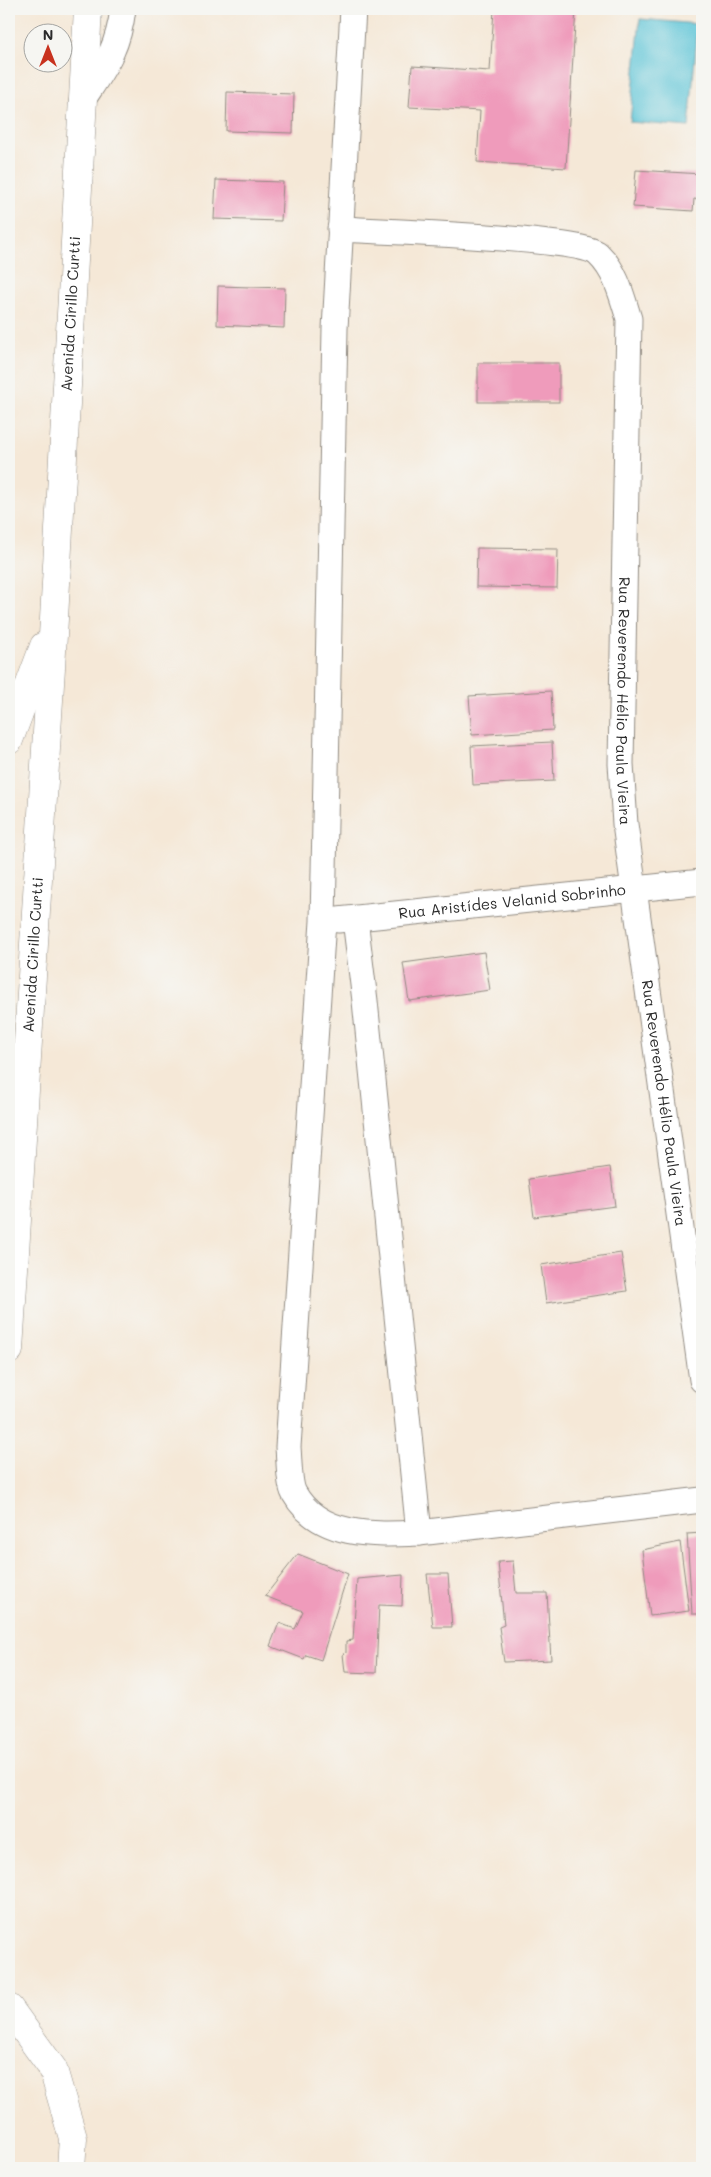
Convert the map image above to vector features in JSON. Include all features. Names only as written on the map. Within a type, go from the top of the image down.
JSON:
[{"type":"main road","name":"Avenida Cirillo Curtti","points":[[9,1350],[54,619],[88,9]]},
{"type":"main road","name":"Avenida Cirillo Curtti","points":[[9,740],[54,619]]},
{"type":"main road","points":[[10,2004],[54,2069],[73,2138],[71,2168]]},
{"type":"street","points":[[82,101],[110,58],[120,34],[123,9]]},
{"type":"street","points":[[353,9],[335,349],[323,921],[288,1447],[292,1492],[312,1516],[340,1530],[377,1535],[419,1532],[702,1500]]},
{"type":"street","name":"Rua Reverendo Hélio Paula Vieira","points":[[340,229],[551,242],[597,253],[617,280],[629,319],[621,764],[625,824],[702,1380]]},
{"type":"street","name":"Rua Aristídes Velanid Sobrinho","points":[[323,921],[702,882]]},
{"type":"street","points":[[355,919],[419,1532]]},
{"type":"water","points":[[640,19],[698,24],[689,127],[630,122]]},
{"type":"building","points":[[494,9],[576,9],[566,168],[477,162],[480,111],[409,107],[412,66],[490,71]]},
{"type":"building","points":[[227,92],[294,94],[293,133],[226,131]]},
{"type":"building","points":[[636,170],[702,174],[702,200],[694,199],[693,211],[633,207]]},
{"type":"building","points":[[216,180],[283,182],[281,221],[214,219]]},
{"type":"building","points":[[218,286],[285,288],[284,328],[217,325]]},
{"type":"building","points":[[478,363],[559,363],[559,402],[478,402]]},
{"type":"building","points":[[477,548],[558,549],[557,588],[476,587]]},
{"type":"building","points":[[551,691],[553,730],[472,735],[469,696]]},
{"type":"building","points":[[552,742],[554,781],[473,785],[471,746]]},
{"type":"building","points":[[484,952],[490,990],[409,1001],[403,963]]},
{"type":"building","points":[[610,1167],[615,1206],[534,1217],[529,1179]]},
{"type":"building","points":[[621,1253],[627,1291],[546,1303],[541,1265]]},
{"type":"building","points":[[702,1533],[702,1614],[692,1614],[687,1534]]},
{"type":"building","points":[[680,1542],[689,1611],[650,1616],[642,1550]]},
{"type":"building","points":[[298,1554],[348,1574],[321,1660],[306,1655],[304,1659],[270,1646],[279,1623],[295,1629],[303,1611],[265,1596]]},
{"type":"building","points":[[513,1561],[516,1593],[547,1593],[551,1660],[504,1662],[499,1627],[504,1625],[498,1562]]},
{"type":"building","points":[[427,1574],[448,1574],[452,1627],[433,1627]]},
{"type":"building","points":[[403,1575],[402,1606],[379,1605],[376,1673],[345,1672],[343,1654],[346,1653],[346,1641],[353,1640],[357,1579]]}]
